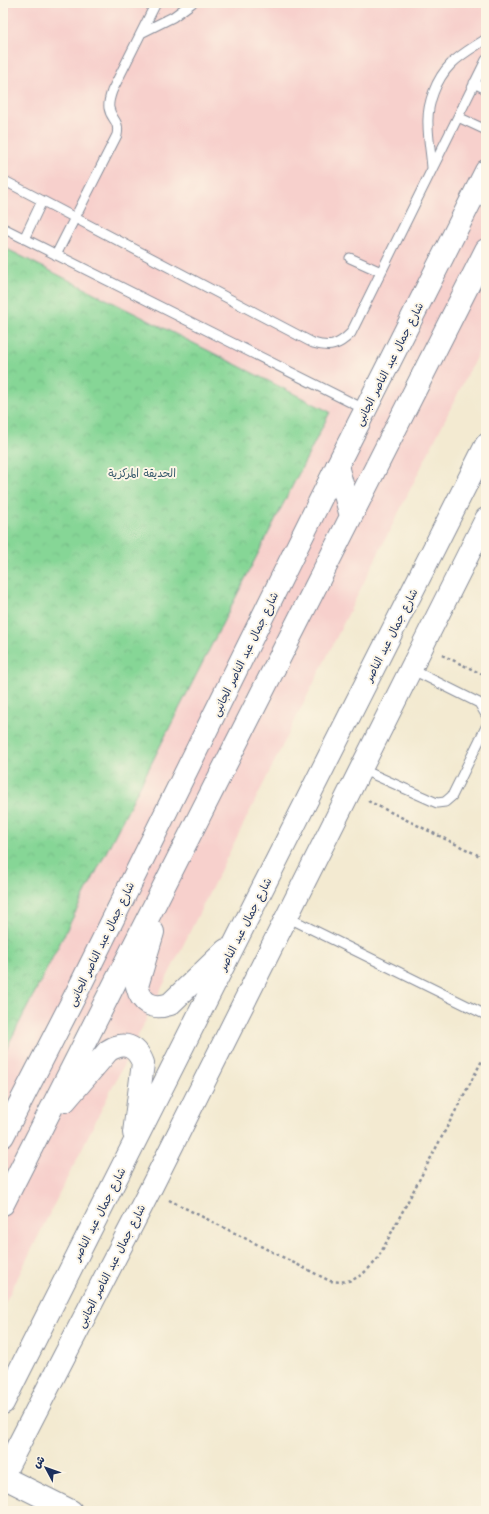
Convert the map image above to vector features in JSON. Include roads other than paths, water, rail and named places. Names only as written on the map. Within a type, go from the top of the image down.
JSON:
[{"type":"main road","name":"شارع جمال عبد الناصر الجانبى","points":[[3,1136],[82,983],[337,466],[486,171]]},
{"type":"main road","points":[[3,1204],[486,250]]},
{"type":"main road","name":"شارع جمال عبد الناصر","points":[[3,1403],[132,1150],[486,445]]},
{"type":"main road","points":[[337,466],[351,516]]},
{"type":"main road","name":"شارع جمال عبد الناصر الجانبى","points":[[3,1476],[150,1190],[486,519]]},
{"type":"main road","points":[[170,875],[137,986],[139,994],[144,1001],[152,1006],[161,1007],[170,1004],[238,938]]},
{"type":"main road","points":[[40,1130],[108,1051],[115,1046],[124,1045],[133,1048],[139,1054],[142,1063],[132,1150]]},
{"type":"main road","points":[[3,1476],[71,1511]]},
{"type":"lane","points":[[56,255],[117,135],[119,127],[109,108],[109,100],[112,91],[156,3]]},
{"type":"lane","points":[[141,33],[173,17],[192,3]]},
{"type":"lane","points":[[432,168],[428,123],[430,102],[438,82],[450,65],[466,51],[486,39]]},
{"type":"lane","points":[[3,180],[313,343],[324,346],[334,345],[343,341],[351,333],[486,60]]},
{"type":"lane","points":[[474,83],[486,89]]},
{"type":"lane","points":[[458,117],[486,130]]},
{"type":"lane","points":[[24,239],[42,201]]},
{"type":"lane","points":[[3,228],[366,410]]},
{"type":"lane","points":[[350,258],[381,272]]},
{"type":"lane","points":[[411,669],[479,703],[486,715]]},
{"type":"lane","points":[[361,769],[437,803],[445,802],[452,796],[486,727]]},
{"type":"lane","points":[[287,917],[486,1015]]},
{"type":"park label","name":"الحديقة المركزية","points":[[142,473]]}]
